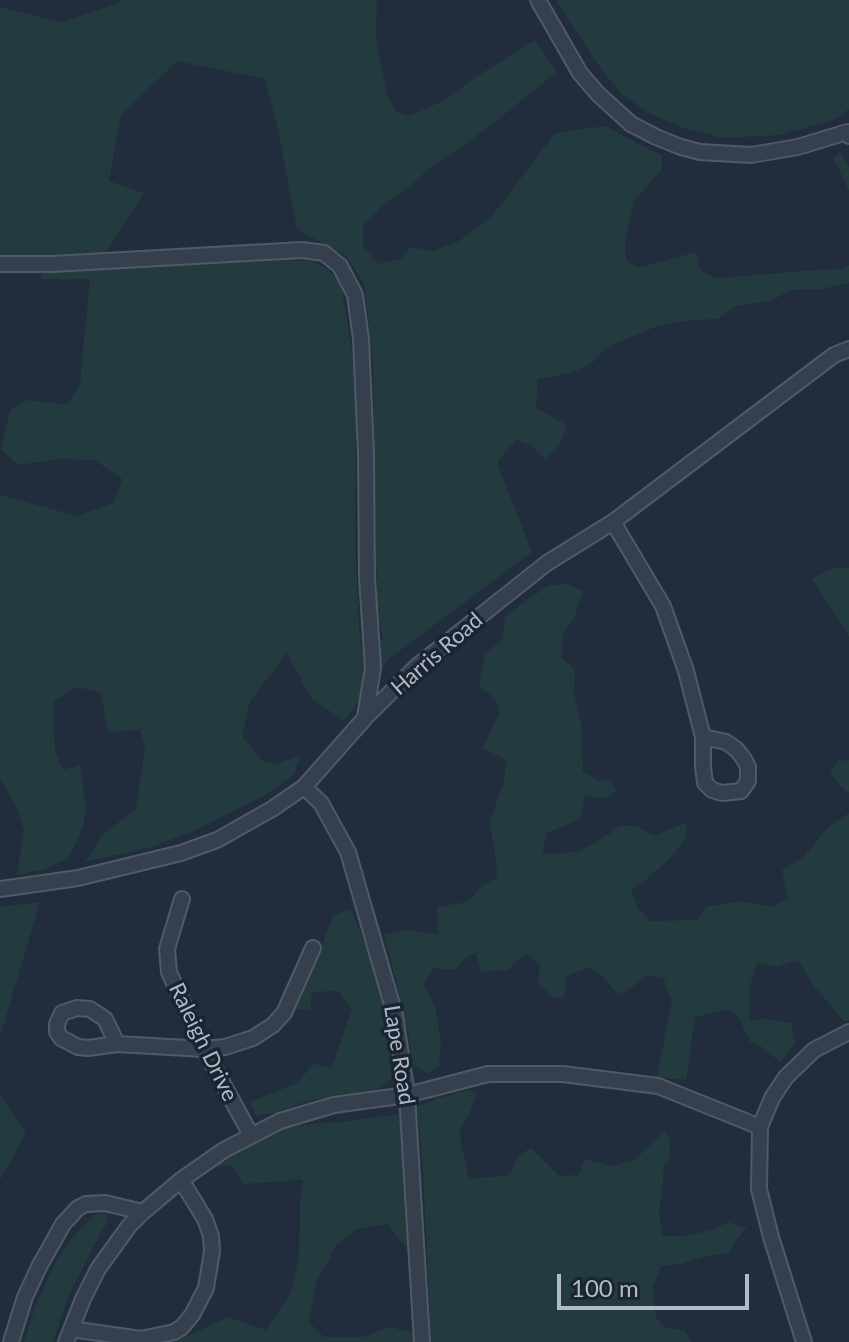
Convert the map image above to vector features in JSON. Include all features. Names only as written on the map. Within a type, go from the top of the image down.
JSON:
[{"type":"street","points":[[538,0],[580,73],[598,94],[631,124],[656,137],[700,152],[751,155],[798,147],[848,133]]},
{"type":"street","points":[[0,264],[52,264],[302,250],[324,253],[340,266],[355,295],[361,339],[367,578],[373,668],[365,718]]},
{"type":"street","name":"Harris Road","points":[[0,889],[78,878],[181,853],[217,840],[272,809],[304,787],[365,718],[417,666],[547,563],[613,522],[834,355],[849,349]]},
{"type":"street","points":[[613,522],[663,606],[686,671],[703,737]]},
{"type":"street","name":"Lape Road","points":[[304,787],[321,803],[348,852],[395,1015],[407,1095],[422,1342]]},
{"type":"street","name":"Raleigh Drive","points":[[182,899],[167,949],[169,972],[204,1049],[251,1135]]},
{"type":"street","points":[[117,1044],[204,1049],[225,1047],[253,1038],[273,1025],[284,1013],[313,948]]},
{"type":"street","points":[[804,1342],[759,1189],[760,1127],[772,1098],[786,1077],[814,1050],[849,1032]]},
{"type":"street","points":[[181,1180],[205,1219],[211,1236],[212,1251],[206,1288],[192,1315],[174,1332],[141,1339],[69,1335],[98,1269],[129,1226],[181,1180],[224,1150],[280,1121],[334,1105],[407,1095],[488,1074],[563,1074],[658,1086],[760,1127]]},
{"type":"street","points":[[11,1342],[25,1297],[39,1267],[63,1224],[78,1208],[86,1204],[105,1203],[143,1212]]},
{"type":"green space","points":[[121,0],[376,0],[376,39],[387,94],[396,112],[409,116],[445,100],[535,40],[557,72],[461,148],[432,166],[382,206],[363,226],[363,247],[379,264],[400,259],[411,247],[433,251],[459,241],[492,216],[555,133],[605,126],[662,156],[662,169],[634,201],[625,241],[626,260],[638,268],[696,252],[700,270],[716,278],[844,268],[849,265],[849,283],[821,289],[791,290],[771,301],[736,306],[718,319],[660,325],[607,347],[592,363],[571,373],[538,379],[536,408],[567,425],[560,444],[545,459],[530,445],[516,440],[497,462],[532,552],[390,658],[344,721],[311,698],[287,653],[250,701],[242,736],[262,761],[275,764],[300,756],[294,775],[265,795],[193,831],[151,847],[85,862],[102,835],[136,809],[145,749],[140,730],[108,732],[101,693],[77,687],[53,702],[55,751],[63,770],[80,765],[86,807],[83,827],[69,858],[45,869],[17,875],[24,830],[15,803],[0,780],[0,495],[77,516],[114,503],[122,479],[95,460],[59,459],[18,465],[1,449],[10,410],[27,400],[67,405],[80,384],[90,279],[40,279],[43,272],[285,260],[311,261],[328,269],[341,284],[352,352],[356,409],[355,536],[362,649],[383,639],[377,610],[373,366],[364,283],[346,256],[297,229],[265,79],[177,61],[121,115],[109,181],[144,193],[106,252],[0,257],[0,7],[62,22]]},
{"type":"green space","points":[[556,0],[849,0],[849,109],[836,119],[780,135],[724,138],[684,128],[649,113],[621,94]]},
{"type":"green space","points":[[841,152],[849,168],[849,191],[833,157]]},
{"type":"green space","points":[[835,567],[849,568],[849,637],[812,579]]},
{"type":"green space","points":[[568,584],[583,591],[574,619],[563,633],[562,658],[575,669],[574,695],[581,724],[583,772],[597,780],[612,781],[616,791],[604,799],[585,795],[579,820],[546,833],[543,854],[578,852],[620,826],[637,826],[653,836],[686,823],[687,837],[670,858],[631,890],[638,908],[650,921],[698,920],[706,907],[741,901],[773,907],[788,898],[782,870],[804,857],[828,827],[849,813],[849,1020],[845,1022],[812,984],[798,960],[775,967],[757,963],[750,986],[749,1020],[791,1023],[795,1044],[780,1062],[762,1047],[750,1042],[739,1018],[730,1009],[695,1017],[686,1080],[657,1077],[672,1001],[663,977],[646,976],[618,994],[590,967],[567,976],[564,997],[554,998],[538,982],[540,966],[529,955],[518,959],[509,970],[481,972],[476,953],[467,957],[455,970],[434,968],[423,985],[435,1006],[441,1044],[439,1067],[427,1073],[411,1064],[409,1037],[384,935],[405,930],[438,934],[437,907],[468,902],[482,886],[498,877],[490,821],[504,782],[506,760],[483,748],[499,713],[496,699],[479,687],[485,655],[503,638],[505,617],[550,585]]},
{"type":"green space","points":[[849,760],[849,792],[830,774],[838,761]]},
{"type":"green space","points":[[40,902],[0,1037],[0,907]]},
{"type":"green space","points":[[351,909],[373,961],[386,1005],[397,1071],[385,1085],[369,1093],[341,1094],[256,1115],[250,1102],[297,1083],[313,1064],[332,1067],[352,1009],[338,991],[312,992],[310,1009],[296,1009],[333,915]]},
{"type":"green space","points":[[469,1090],[476,1095],[459,1132],[469,1179],[510,1175],[519,1155],[531,1148],[559,1176],[578,1175],[586,1159],[611,1166],[634,1160],[665,1131],[670,1139],[670,1158],[664,1164],[659,1211],[662,1236],[685,1236],[712,1230],[728,1222],[747,1228],[729,1253],[661,1266],[653,1287],[656,1317],[664,1327],[684,1330],[692,1342],[431,1342],[417,1107]]},
{"type":"green space","points":[[0,1095],[26,1133],[0,1180]]},
{"type":"green space","points":[[399,1114],[410,1252],[387,1224],[356,1229],[336,1246],[316,1283],[309,1322],[324,1337],[363,1337],[390,1327],[413,1333],[414,1342],[175,1342],[228,1317],[266,1330],[291,1293],[299,1257],[303,1180],[243,1184],[231,1165],[208,1168],[286,1126]]},
{"type":"green space","points":[[96,1214],[106,1214],[108,1222],[69,1295],[53,1342],[24,1342],[54,1264],[74,1236]]}]
